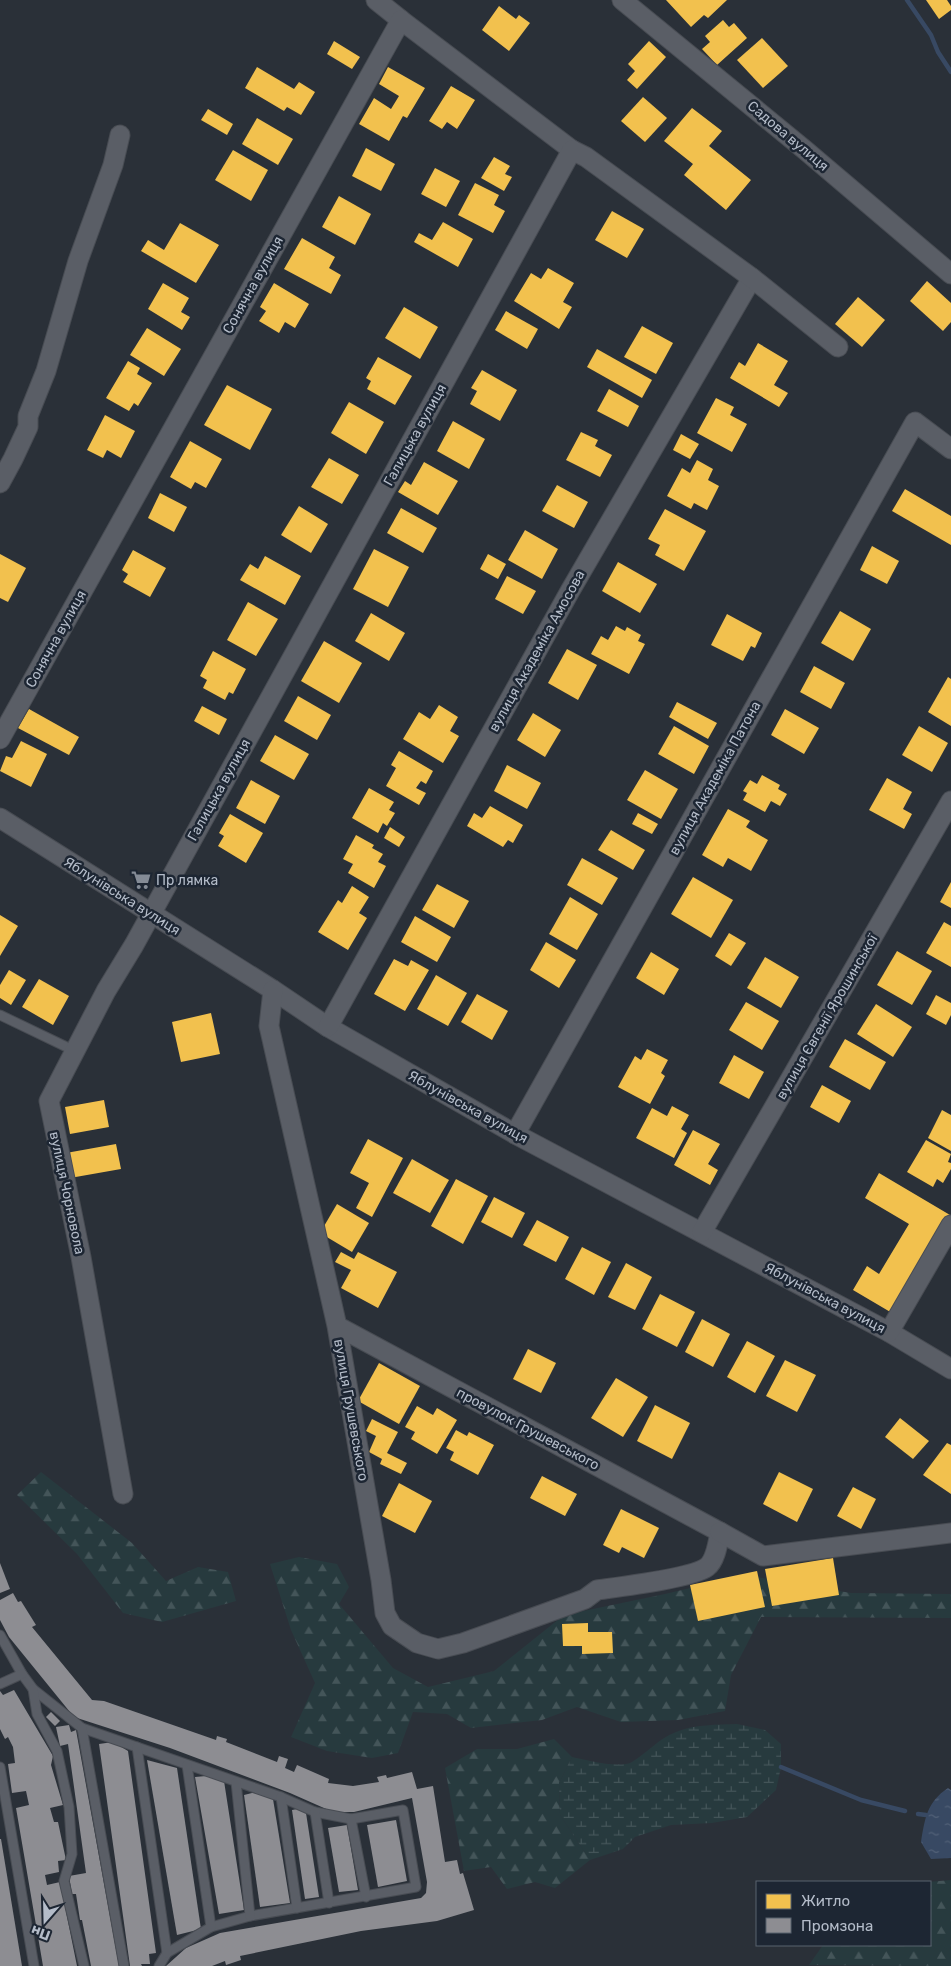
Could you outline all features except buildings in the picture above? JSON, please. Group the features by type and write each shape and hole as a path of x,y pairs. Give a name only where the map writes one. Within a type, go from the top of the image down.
{"street":[{"path":"376,0 572,150 586,157 752,278 838,347"},
{"name":"Садова вулиця","path":"622,0 805,150 951,274"},
{"name":"Сонячна вулиця","path":"0,739 401,20"},
{"path":"0,482 28,427 28,416 46,372 78,261 114,165 120,135"},
{"name":"Галицька вулиця","path":"151,914 572,150"},
{"name":"вулиця Академіка Амосова","path":"328,1028 570,590 752,278"},
{"name":"вулиця Академіка Патона","path":"515,1134 915,422 951,449"},
{"name":"вулиця Євгенії Ярошинської","path":"702,1232 951,801"},
{"name":"Яблунівська вулиця","path":"0,818 273,990 328,1028 515,1134 889,1332 951,1369"},
{"name":"вулиця Чорновола","path":"122,1494 80,1257 49,1100 106,991 151,914"},
{"name":"вулиця Грушевського","path":"273,990 269,1026 337,1326 381,1580 385,1614 392,1626 417,1643 438,1649 463,1643 585,1599 597,1590 692,1574 708,1567 717,1548 720,1532"},
{"path":"889,1332 951,1225"},
{"name":"провулок Грушевського","path":"337,1326 763,1556 951,1532"}],"lane":[{"path":"0,1015 75,1051"},
{"path":"0,1634 22,1674 33,1689 82,1728 281,1797 315,1812 351,1819 403,1810 416,1887 250,1916 211,1927 167,1952 159,1966"},
{"path":"0,1684 22,1674"},
{"path":"33,1689 37,1714 57,1751 68,1807 72,1854 64,1881 84,1966"},
{"path":"82,1728 124,1966"},
{"path":"137,1747 167,1952"},
{"path":"187,1765 211,1927"},
{"path":"0,1767 34,1966"},
{"path":"236,1782 250,1916"},
{"path":"281,1797 297,1908"},
{"path":"315,1812 329,1903"},
{"path":"351,1819 366,1897"}],"green space":[{"path":"41,1472 132,1543 166,1581 198,1567 228,1572 236,1601 162,1622 123,1613 77,1554 17,1495"},
{"path":"299,1557 337,1564 349,1587 339,1604 393,1668 428,1687 494,1671 564,1615 745,1575 851,1593 951,1594 951,1618 761,1617 731,1675 725,1711 678,1720 621,1722 577,1707 542,1720 471,1728 447,1714 413,1712 398,1753 372,1758 327,1751 291,1737 315,1683 291,1630 270,1564"},
{"path":"737,1724 765,1730 781,1744 781,1767 776,1790 747,1817 712,1823 671,1825 635,1837 623,1849 590,1860 560,1815 559,1783 572,1757 602,1763 626,1764 638,1758 664,1738 683,1729 706,1725"},
{"path":"554,1739 572,1757 559,1783 560,1815 590,1860 555,1888 535,1882 507,1889 491,1867 464,1871 445,1768 477,1749 517,1749"},
{"path":"951,1880 951,1966 809,1965 822,1946 931,1946 931,1882"}],"water":[{"path":"948,1788 951,1790 951,1858 931,1859 921,1842 924,1825 931,1805"}],"waterway":[{"path":"907,0 931,35 938,52 951,72"},
{"path":"781,1767 861,1800 905,1811"},
{"path":"918,1814 926,1815"}],"place":[{"name":"Пр лямка","path":"141,880"}]}
